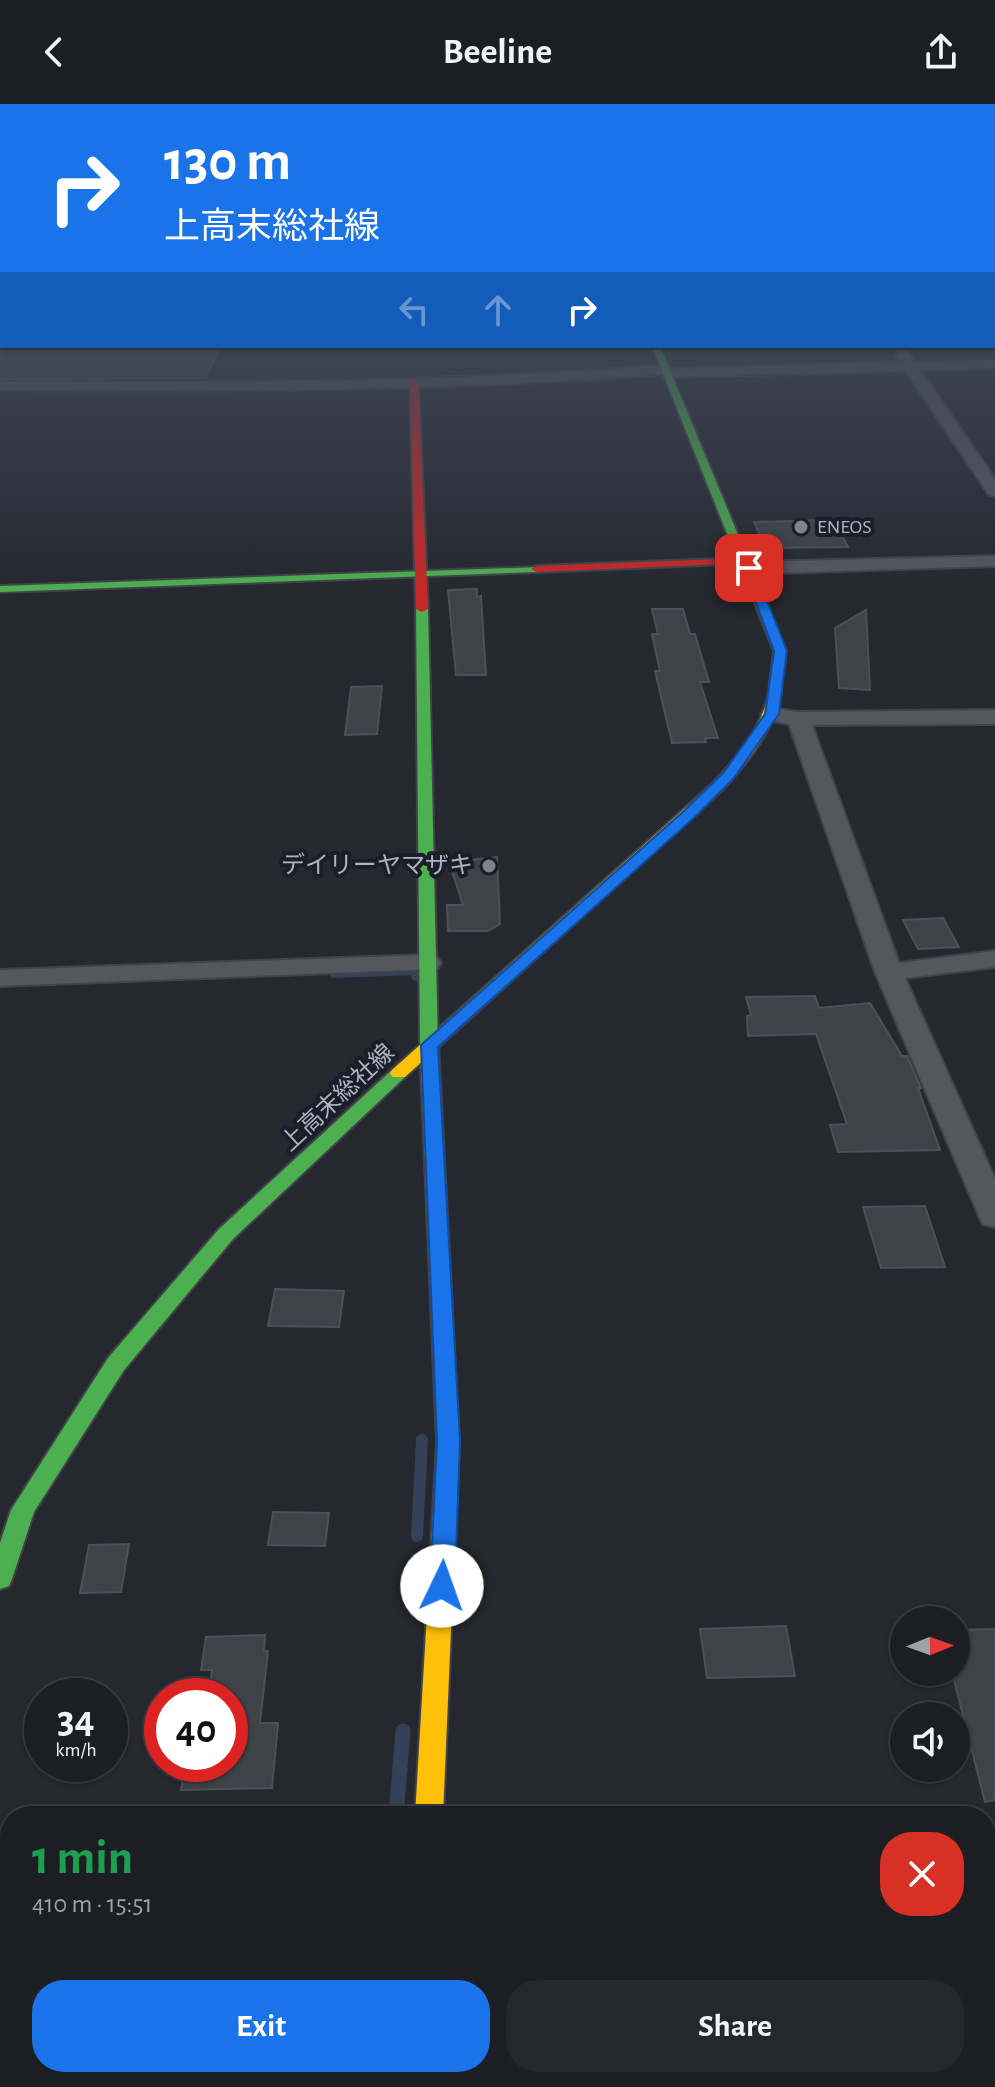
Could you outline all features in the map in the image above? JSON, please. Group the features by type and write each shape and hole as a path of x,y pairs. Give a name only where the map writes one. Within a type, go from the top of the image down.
{"street":[{"path":"415,403 421,573 429,1045 449,1466 430,1806"},
{"name":"上高末総社線","path":"0,1579 23,1510 126,1350 226,1234 429,1045 691,813 785,716 780,651 680,403"},
{"path":"935,403 995,491"},
{"path":"0,589 421,573 995,561"},
{"path":"995,717 785,716 889,972 995,1216"},
{"path":"889,972 995,959"},
{"path":"0,978 427,963"}],"building":[{"path":"834,520 848,547 766,548 754,522"},
{"path":"477,589 477,597 481,596 486,675 456,675 448,590"},
{"path":"652,609 683,609 690,634 695,634 709,682 700,682 718,738 705,738 706,742 672,743 655,671 660,671 652,634 658,634"},
{"path":"866,610 870,690 839,688 835,628"},
{"path":"382,686 377,734 345,735 351,687"},
{"path":"497,857 500,924 488,931 448,931 447,905 463,905 449,862"},
{"path":"943,918 959,947 918,949 903,920"},
{"path":"815,996 819,1008 870,1003 902,1056 907,1056 921,1088 918,1088 940,1150 838,1152 830,1125 847,1124 816,1034 748,1036 747,1016 751,1015 746,997"},
{"path":"925,1206 945,1267 881,1268 863,1207"},
{"path":"275,1289 344,1291 339,1327 268,1326"},
{"path":"273,1512 329,1513 325,1546 268,1545"},
{"path":"129,1544 121,1592 80,1593 89,1545"},
{"path":"786,1626 795,1676 707,1678 700,1629"},
{"path":"995,1629 995,1800 985,1802 970,1743 970,1702 960,1702 956,1686 970,1686 970,1630"},
{"path":"265,1635 264,1651 268,1651 260,1723 278,1723 272,1788 181,1790 182,1782 248,1782 248,1678 211,1678 212,1670 201,1670 206,1637"}],"waterway":[{"path":"334,973 416,970 416,976"},
{"path":"417,1536 422,1440"},
{"path":"397,1806 403,1731"}],"traffic: fast":[{"path":"679,403 780,651 775,693"},
{"path":"0,589 537,569"},
{"path":"422,609 429,1045 448,1444"},
{"path":"0,1579 23,1510 116,1364 226,1234 399,1073"}],"traffic: slow":[{"path":"399,1073 717,787 743,759 764,727 775,693"},
{"path":"430,1806 448,1444"}],"traffic: jam":[{"path":"415,403 422,609"},
{"path":"537,569 746,561"}],"place":[{"name":"ENEOS","path":"801,527"},
{"name":"デイリーヤマザキ","path":"489,866"}],"route":[{"path":"442,1586 449,1440 429,1045 691,813 747,752 772,714 780,651 749,568"}]}
